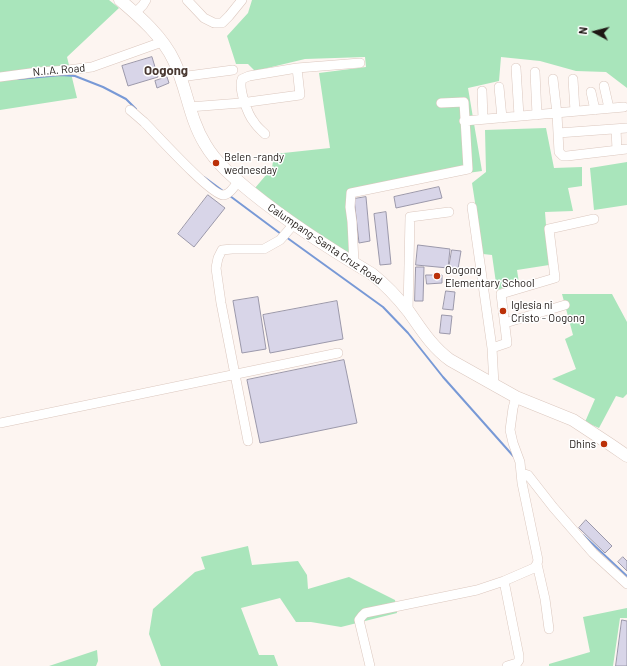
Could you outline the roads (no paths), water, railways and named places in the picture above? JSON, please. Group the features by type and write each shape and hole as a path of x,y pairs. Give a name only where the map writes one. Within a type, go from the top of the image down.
{"main road":[{"name":"Calumpang-Santa Cruz Road","path":"120,0 135,13 162,42 175,62 197,128 205,145 238,181 266,204 288,232 354,263 372,274 396,296 430,341 450,360 516,397 573,420 627,456"}],"street":[{"path":"135,13 146,0"},
{"path":"187,0 204,18 214,23 222,22 230,16 242,0"},
{"name":"N.I.A. Road","path":"0,77 38,72 92,68 162,42"},
{"path":"265,134 253,121 245,102 240,83 242,79 249,76 297,68 360,63"},
{"path":"190,107 300,96 297,68"},
{"path":"516,68 519,116"},
{"path":"180,77 233,70"},
{"path":"535,72 538,115"},
{"path":"553,79 559,152 563,156 627,149"},
{"path":"573,79 575,111"},
{"path":"604,86 609,108"},
{"path":"499,87 502,118"},
{"path":"482,91 483,119"},
{"path":"591,92 594,110"},
{"path":"354,263 350,207 351,193 468,169 464,102 441,103"},
{"path":"464,121 624,107"},
{"path":"130,110 187,167 220,195 226,194 238,181"},
{"path":"558,133 627,128"},
{"path":"616,129 617,150"},
{"path":"472,207 492,348 494,385"},
{"path":"408,311 410,217 449,212"},
{"path":"492,348 507,344 501,294 555,278 549,230 594,219"},
{"path":"248,441 221,303 216,268 218,258 222,250 264,249 277,242 288,232"},
{"path":"505,323 565,305"},
{"path":"0,423 338,353"},
{"path":"516,397 510,430 521,469 522,483 538,560 537,564 545,599 549,629"},
{"path":"521,469 528,475 553,507 594,553 627,584"},
{"path":"370,666 359,620 365,613 477,590 504,581 534,568 537,564"},
{"path":"504,581 519,660 517,663 507,666"}],"waterway":[{"path":"18,79 61,75 75,76 103,87 126,99 136,109"},
{"path":"204,177 223,191"},
{"path":"230,196 281,234"},
{"path":"286,237 383,307 408,333 443,377 515,458"},
{"path":"583,535 627,576"}],"place":[{"name":"Belen -randy wednesday","path":"216,163"},
{"name":"Oogong Elementary School","path":"437,276"},
{"name":"Iglesia ni Cristo - Oogong","path":"503,311"},
{"name":"Dhins","path":"604,444"}],"district":[{"name":"Oogong","path":"166,71"}]}
